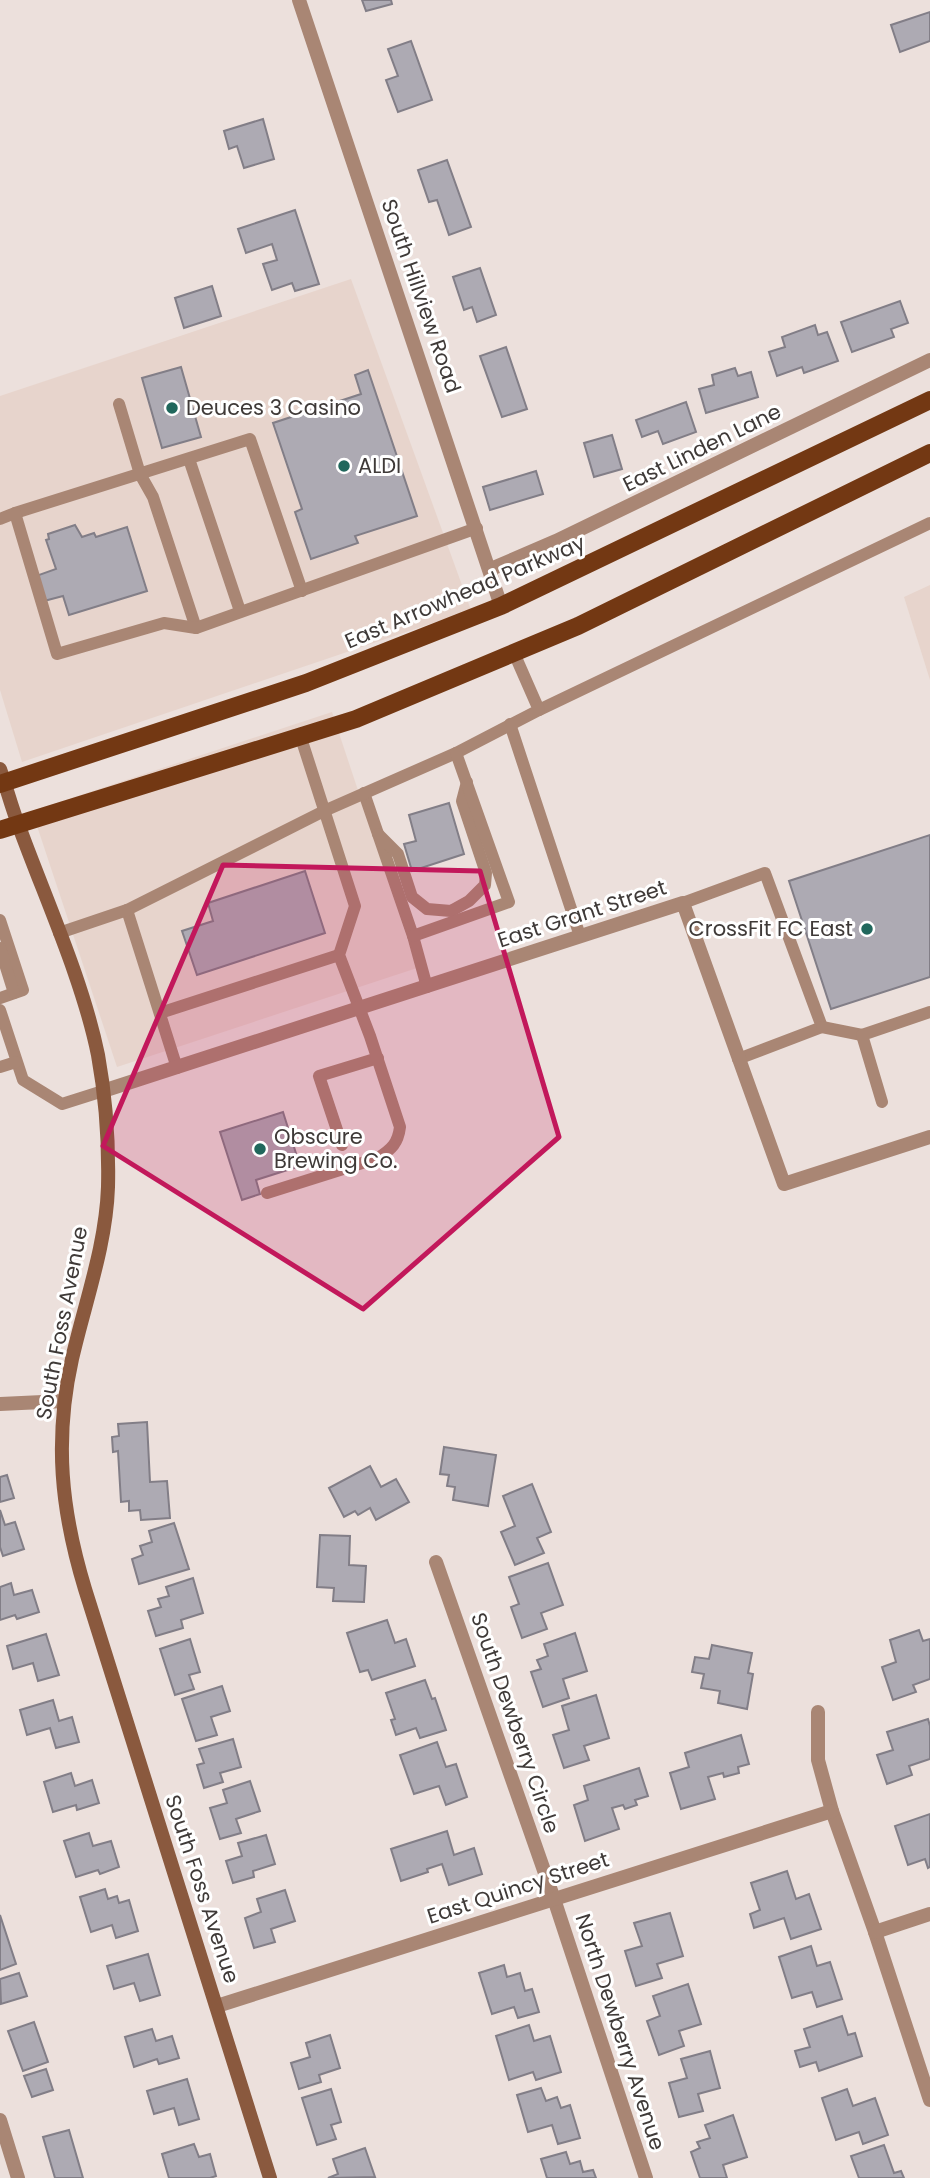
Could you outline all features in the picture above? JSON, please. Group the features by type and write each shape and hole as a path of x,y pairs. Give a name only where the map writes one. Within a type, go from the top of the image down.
{"main road":[{"name":"East Arrowhead Parkway","path":"2,778 306,683 501,606 930,400"},
{"path":"0,830 356,719 578,626 930,453"}],"street":[{"name":"South Hillview Road","path":"299,0 491,569 501,606"},
{"name":"East Linden Lane","path":"491,569 556,541 930,360"},
{"name":"South Foss Avenue","path":"2,778 89,1021 107,1124 108,1190 104,1220 64,1401 61,1475 73,1549 270,2178"},
{"name":"East Grant Street","path":"103,1091 682,903 784,1184 930,1137"},
{"path":"0,1404 64,1401"},
{"name":"South Dewberry Circle","path":"436,1562 554,1899"},
{"path":"818,1712 818,1760 832,1811 875,1931 930,2100"},
{"name":"East Quincy Street","path":"217,2006 832,1811"},
{"name":"North Dewberry Avenue","path":"554,1899 646,2178"},
{"path":"875,1931 930,1914"},
{"path":"0,2120 18,2178"}],"lane":[{"path":"119,404 140,474 153,498 196,628"},
{"path":"0,519 250,439 302,591"},
{"path":"189,459 240,611"},
{"path":"15,513 57,654 164,623 196,628 477,528"},
{"path":"59,933 127,910 324,811 456,753 510,724 930,523"},
{"path":"514,653 539,710"},
{"path":"510,724 580,936"},
{"path":"267,1193 378,1158 391,1150 398,1140 400,1127 378,1058 339,955 355,906 300,738"},
{"path":"413,936 509,902 456,753"},
{"path":"377,834 398,854 412,897 427,909 451,911 469,901 485,885 486,873 462,801 467,782"},
{"path":"364,793 413,936 427,987"},
{"path":"682,903 765,873 822,1027"},
{"path":"127,910 177,1068"},
{"path":"0,920 23,990 0,998"},
{"path":"0,948 14,993"},
{"path":"160,1013 339,955"},
{"path":"0,1010 23,1080 62,1104 103,1091"},
{"path":"738,1059 822,1027 862,1035 930,1012"},
{"path":"862,1035 882,1102"},
{"path":"342,1145 319,1076 378,1058"},
{"path":"0,1067 16,1062"}],"highlighted area":[{"path":"223,865 480,871 559,1137 363,1309 103,1146"}],"shaded area":[{"path":"351,279 471,610 22,762 0,690 0,396"},
{"path":"930,585 930,680 904,597"},
{"path":"332,712 417,968 117,1067 32,811"}],"building":[{"path":"362,0 391,0 392,4 366,11"},
{"path":"930,12 930,41 900,52 891,25"},
{"path":"411,41 432,100 398,112 386,80 398,76 388,49"},
{"path":"263,119 274,159 244,168 237,146 229,149 224,131"},
{"path":"447,160 471,227 449,235 437,200 429,202 418,170"},
{"path":"295,210 319,284 295,291 292,283 272,290 263,264 277,260 272,244 246,253 238,229"},
{"path":"480,268 496,315 477,322 472,307 464,310 453,277"},
{"path":"212,286 221,316 184,328 175,298"},
{"path":"900,301 908,323 891,329 894,337 852,352 841,322"},
{"path":"815,325 818,335 827,332 838,361 804,373 802,367 777,376 769,352 785,347 782,337"},
{"path":"506,347 527,409 502,417 480,356"},
{"name":"Deuces 3 Casino","path":"181,367 201,437 162,448 142,378"},
{"path":"735,368 738,376 751,372 758,397 706,413 699,389 714,385 712,375"},
{"name":"ALDI","path":"368,370 417,516 355,536 358,543 311,559 295,512 302,509 273,423 361,394 355,375"},
{"path":"686,402 696,432 663,444 658,431 642,437 636,420"},
{"path":"612,435 622,469 594,477 584,443"},
{"path":"536,471 543,494 490,510 483,487"},
{"path":"75,525 82,537 94,533 96,537 127,527 147,591 69,615 63,596 44,601 36,576 56,569 46,540 49,539 48,534"},
{"path":"449,803 464,854 412,871 404,844 416,841 409,815"},
{"name":"CrossFit FC East","path":"930,835 930,977 831,1009 789,881"},
{"path":"305,871 325,933 197,975 182,931 213,921 208,903"},
{"name":"Obscure Brewing Co.","path":"283,1112 300,1166 256,1180 260,1194 242,1200 220,1132"},
{"path":"147,1422 150,1482 167,1481 170,1518 141,1520 140,1510 129,1511 129,1501 121,1502 118,1451 113,1452 112,1437 119,1436 118,1424"},
{"path":"444,1447 496,1455 488,1506 453,1500 455,1487 447,1486 449,1475 440,1474"},
{"path":"370,1466 381,1487 396,1479 409,1502 376,1520 370,1508 358,1515 355,1511 344,1517 329,1488"},
{"path":"7,1475 14,1498 0,1502 0,1477"},
{"path":"532,1484 551,1532 537,1538 544,1553 515,1565 501,1532 515,1526 503,1496"},
{"path":"0,1510 5,1525 15,1522 24,1549 3,1556 0,1547"},
{"path":"174,1523 189,1569 139,1584 132,1559 143,1555 140,1546 152,1542 149,1531"},
{"path":"320,1535 350,1536 349,1565 366,1566 364,1602 333,1601 334,1588 317,1587"},
{"path":"548,1563 563,1605 541,1613 547,1629 522,1638 511,1607 519,1604 509,1577"},
{"path":"193,1578 203,1613 181,1620 183,1628 156,1636 148,1611 161,1607 158,1599 169,1596 166,1587"},
{"path":"11,1583 14,1595 32,1590 39,1612 17,1619 15,1615 0,1620 0,1587"},
{"path":"387,1620 395,1643 406,1639 415,1666 372,1680 368,1670 360,1672 347,1633"},
{"path":"919,1630 923,1641 930,1639 930,1679 913,1685 916,1692 893,1700 882,1667 896,1662 890,1640"},
{"path":"575,1633 587,1671 563,1679 569,1698 543,1707 531,1672 541,1669 537,1660 548,1656 544,1644"},
{"path":"46,1634 59,1675 38,1681 33,1663 13,1669 7,1646"},
{"path":"190,1639 200,1672 189,1675 194,1689 175,1695 160,1649"},
{"path":"712,1645 752,1653 748,1673 753,1674 747,1709 718,1703 720,1691 701,1688 704,1674 692,1672 695,1657 709,1659"},
{"path":"425,1680 432,1699 435,1698 446,1730 420,1738 416,1728 396,1735 391,1720 395,1719 386,1693"},
{"path":"222,1686 230,1711 211,1717 217,1735 196,1741 182,1699"},
{"path":"596,1695 609,1738 584,1746 589,1760 564,1768 553,1735 569,1730 562,1706"},
{"path":"53,1700 59,1721 72,1717 79,1742 56,1748 50,1728 27,1735 20,1710"},
{"path":"928,1719 930,1759 909,1766 912,1775 887,1784 877,1755 893,1750 887,1732"},
{"path":"741,1735 749,1764 738,1767 739,1773 708,1777 715,1799 681,1809 670,1773 689,1767 685,1753"},
{"path":"233,1739 241,1767 220,1773 223,1782 204,1788 197,1765 204,1763 199,1749"},
{"path":"437,1742 446,1767 456,1764 467,1797 446,1805 439,1786 414,1794 400,1755"},
{"path":"639,1768 648,1796 635,1800 637,1805 625,1809 623,1805 612,1808 619,1829 585,1841 574,1805 588,1800 584,1786"},
{"path":"71,1773 75,1786 92,1780 99,1803 77,1810 76,1805 53,1812 44,1782"},
{"path":"250,1781 260,1811 236,1819 241,1833 220,1839 210,1808 227,1803 223,1790"},
{"path":"930,1814 930,1867 928,1868 925,1859 908,1865 895,1826"},
{"path":"447,1831 454,1855 474,1848 482,1874 449,1885 442,1864 401,1881 391,1849"},
{"path":"89,1833 93,1846 111,1841 119,1867 100,1874 98,1870 76,1877 64,1841"},
{"path":"266,1835 275,1864 253,1871 254,1877 233,1883 226,1861 242,1856 238,1843"},
{"path":"787,1871 796,1899 809,1894 821,1929 791,1939 784,1918 754,1928 750,1914 760,1910 751,1883"},
{"path":"105,1889 108,1899 117,1896 119,1903 129,1900 138,1931 116,1938 112,1925 91,1932 80,1897"},
{"path":"285,1890 295,1921 271,1929 275,1942 254,1948 245,1918 261,1912 257,1899"},
{"path":"670,1913 683,1956 657,1964 662,1978 636,1986 625,1951 642,1946 634,1923"},
{"path":"0,1915 16,1964 0,1970"},
{"path":"811,1946 817,1966 830,1962 842,1999 817,2007 812,1992 792,1998 779,1957"},
{"path":"148,1954 160,1995 140,2001 134,1983 114,1989 107,1966"},
{"path":"504,1965 507,1977 520,1973 525,1991 532,1989 539,2012 518,2018 514,2007 492,2014 479,1973"},
{"path":"19,1973 27,1996 1,2004 0,1979"},
{"path":"688,1984 701,2024 679,2031 684,2046 659,2055 647,2021 660,2016 653,1996"},
{"path":"842,2016 848,2035 855,2033 862,2056 819,2071 816,2062 800,2067 795,2051 810,2047 804,2029"},
{"path":"34,2022 48,2062 23,2071 8,2031"},
{"path":"529,2025 534,2041 550,2036 561,2072 536,2080 533,2072 509,2080 496,2036"},
{"path":"152,2029 156,2041 172,2036 179,2058 159,2064 157,2059 134,2067 125,2037"},
{"path":"330,2035 340,2068 319,2075 321,2082 299,2089 291,2063 310,2057 306,2043"},
{"path":"710,2051 720,2088 698,2094 703,2111 679,2117 669,2083 687,2078 681,2059"},
{"path":"46,2069 53,2090 32,2097 24,2076"},
{"path":"187,2079 199,2119 179,2125 174,2108 154,2114 147,2091"},
{"path":"541,2088 546,2101 557,2097 561,2108 570,2105 580,2138 558,2144 552,2125 528,2132 517,2095"},
{"path":"331,2089 341,2122 331,2125 336,2139 317,2145 302,2098"},
{"path":"847,2089 853,2106 875,2098 888,2135 863,2144 859,2132 836,2140 822,2098"},
{"path":"733,2115 747,2157 723,2165 727,2178 700,2178 691,2152 700,2148 697,2142 710,2138 705,2125"},
{"path":"69,2130 83,2178 55,2178 43,2137"},
{"path":"194,2144 199,2157 210,2154 216,2176 169,2178 162,2154"},
{"path":"884,2145 894,2173 901,2171 904,2178 859,2178 851,2156"},
{"path":"365,2148 375,2177 328,2178 338,2174 333,2159"},
{"path":"566,2152 570,2164 580,2161 583,2172 593,2170 596,2178 547,2178 541,2159"}],"place":[{"name":"Deuces 3 Casino","path":"172,408"},
{"name":"ALDI","path":"344,466"},
{"name":"CrossFit FC East","path":"867,929"},
{"name":"Obscure Brewing Co.","path":"260,1149"}]}
